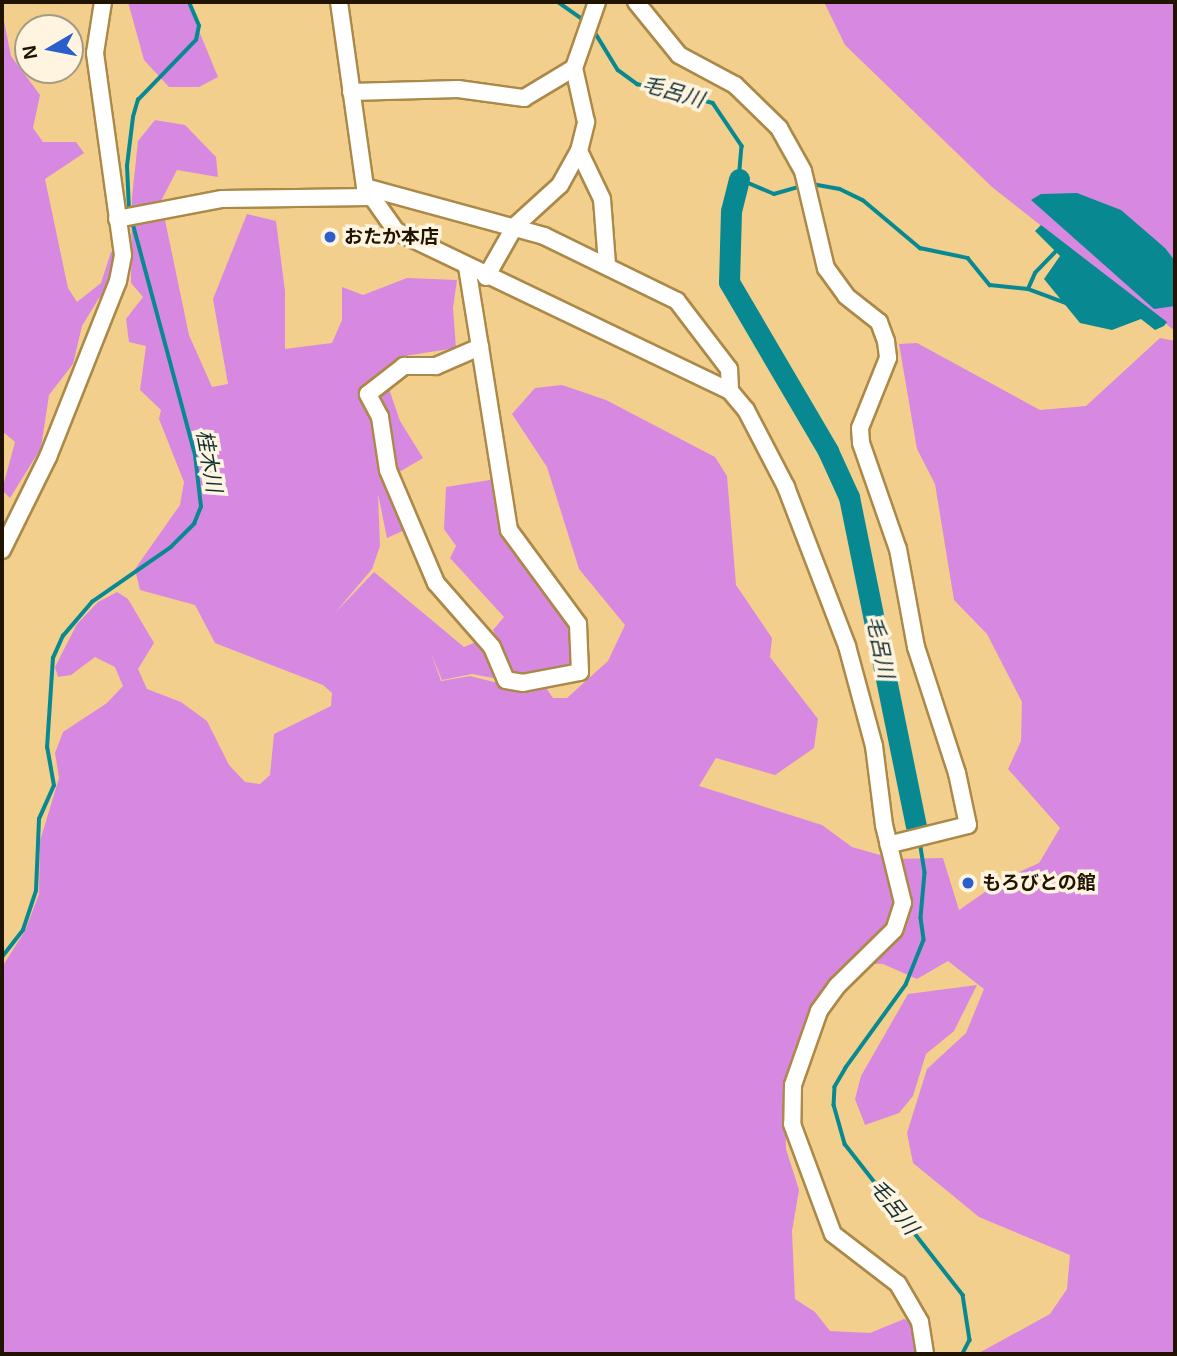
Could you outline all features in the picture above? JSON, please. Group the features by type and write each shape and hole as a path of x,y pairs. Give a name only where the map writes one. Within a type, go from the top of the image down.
{"street":[{"path":"2,550 48,457 118,281 123,255 120,218 95,53 103,2"},
{"path":"339,2 368,192 396,230 486,277 730,391 746,410 786,487 847,646 874,746 902,885 901,919 819,1011 793,1085 792,1124 833,1234 898,1284 920,1322 925,1354"},
{"path":"636,2 679,55 743,91 779,128 803,172 827,268 846,296 879,322 886,341 888,358 860,428 861,443 898,549 916,647 957,773 968,825 892,844"},
{"path":"486,277 515,226 560,185 579,151 586,122 574,68 596,6"},
{"path":"351,93 458,89 524,98 574,68"},
{"path":"579,151 602,199 607,264"},
{"path":"120,218 222,200 368,192 515,226 607,264 681,305 730,369 730,391"},
{"path":"467,267 480,347 509,530 578,624 580,672 523,682 506,680 492,647 436,583 388,470 380,417 368,394 404,366 436,366 480,347"}],"shaded area":[{"path":"128,2 187,2 218,77 199,87 169,87 144,60"},
{"path":"824,2 1175,2 1175,331 992,187 845,45"},
{"path":"2,11 14,60 14,84 32,84 40,95 33,128 43,142 76,142 84,153 45,179 68,288 77,302 101,283 111,252 117,251 110,289 99,298 82,326 73,364 49,395 41,448 10,498 2,490 15,442 2,431"},
{"path":"155,120 185,125 216,157 218,177 177,170 161,201 189,335 212,387 228,384 213,299 247,214 276,221 285,291 285,349 332,343 342,320 342,287 363,295 407,278 457,280 453,308 456,348 398,357 387,383 400,421 423,458 389,478 409,528 387,538 378,494 380,546 372,569 335,613 374,572 464,647 483,639 503,680 472,674 442,680 431,653 441,681 470,676 526,690 546,688 553,698 567,698 608,661 625,625 579,569 547,467 512,414 535,388 562,385 606,400 715,457 727,476 736,585 772,638 770,657 818,719 814,748 775,775 716,758 699,786 822,825 852,847 894,859 943,858 959,910 1004,879 1039,863 1060,828 1008,769 1021,741 1022,702 987,634 954,600 935,484 917,449 899,344 917,343 1040,410 1086,406 1160,338 1175,341 1175,1354 977,1354 1050,1314 1067,1289 1070,1255 979,1217 913,1163 907,1133 927,1069 966,1033 984,989 948,961 917,979 883,964 846,963 815,1007 795,1047 785,1096 786,1149 799,1190 792,1231 795,1299 815,1312 830,1331 870,1333 904,1319 915,1325 933,1354 2,1354 2,967 25,931 39,894 40,841 59,778 55,753 63,732 107,703 123,686 115,667 95,657 71,675 58,677 55,667 77,624 98,602 117,592 128,599 154,643 138,669 147,689 181,702 207,721 229,765 245,782 260,784 270,775 274,734 331,706 332,693 323,685 215,643 195,605 140,590 135,569 180,505 184,482 159,419 161,410 140,390 146,346 129,342 126,319 143,297 131,283 132,197 138,141"},
{"path":"496,479 505,532 574,625 576,669 522,679 511,674 493,630 504,617 450,558 456,546 444,529 446,487"},
{"path":"977,985 954,1031 926,1054 913,1096 899,1113 865,1125 855,1099 861,1076 908,994"}],"water":[{"path":"1077,193 1121,210 1165,248 1175,261 1175,306 1154,309 1031,200 1041,194"},
{"path":"1041,225 1167,322 1164,326 1155,330 1141,319 1112,330 1080,323 1044,279 1060,256 1035,231"}],"waterway":[{"name":"桂木川","path":"129,210 127,166 133,117 138,100 196,40 199,26 189,2"},
{"name":"毛呂川","path":"558,2 585,21"},
{"name":"毛呂川","path":"593,29 618,70 637,84 713,103 742,146 739,179 774,194 802,186"},
{"name":"毛呂川","path":"739,179 731,211 729,282 828,451 849,497 916,825"},
{"path":"812,184 840,189 863,200 920,248 968,258 990,285 1028,289 1069,304"},
{"name":"桂木川","path":"2,957 23,930 36,891 39,819 54,786 47,748 53,658 63,636 92,602 171,547 194,524 201,507 195,455 132,221"},
{"path":"1028,289 1035,273 1060,247"},
{"name":"毛呂川","path":"916,825 918,833"},
{"name":"毛呂川","path":"920,841 925,873 921,918 924,940 906,985 835,1087 834,1105 845,1144 963,1295 970,1340 963,1354"}],"place":[{"name":"おたか本店","path":"330,237"},
{"name":"もろびとの館","path":"968,883"}]}
